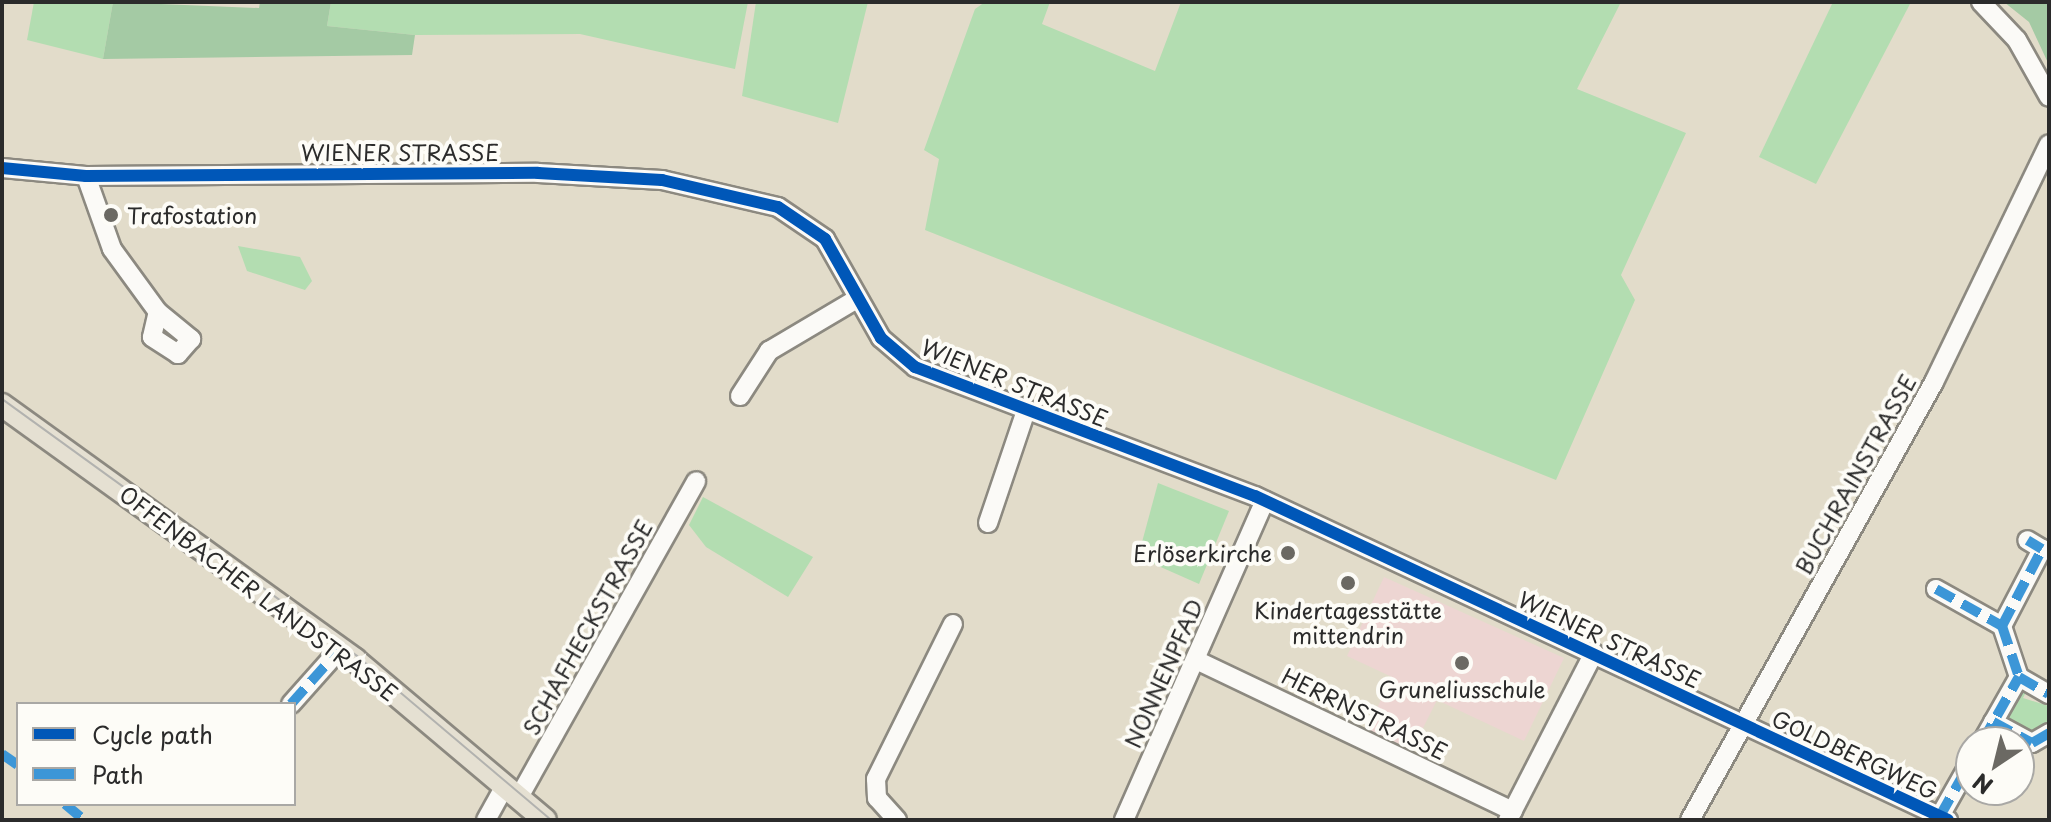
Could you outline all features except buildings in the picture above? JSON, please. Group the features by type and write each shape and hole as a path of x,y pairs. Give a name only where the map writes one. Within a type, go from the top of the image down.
{"main road":[{"name":"OFFENBACHER LANDSTRASSE","path":"2,405 340,649 545,820"}],"street":[{"path":"1981,2 2017,40 2049,97"},
{"name":"BUCHRAINSTRASSE","path":"1690,820 1934,382 2049,144"},
{"name":"WIENER STRASSE","path":"2,168 86,176 538,173 662,180 759,201 810,222 881,338 915,367 1265,501 1745,724"},
{"path":"86,176 104,236 158,312"},
{"path":"740,396 769,351 857,299"},
{"name":"WIENER STRASSE","path":"988,523 1026,411"},
{"name":"SCHAFHECKSTRASSE","path":"486,820 512,792 696,481"},
{"name":"NONNENPFAD","path":"1124,820 1265,501"},
{"path":"2002,626 2039,547"},
{"path":"1936,589 2002,626 2019,677 2049,694"},
{"path":"897,820 874,788 953,624"},
{"path":"293,702 340,649"},
{"path":"1511,815 1594,653"},
{"name":"HERRNSTRASSE","path":"1196,660 1511,815"},
{"path":"1991,726 2019,677"},
{"path":"1993,722 2032,743 2049,733"},
{"name":"GOLDBERGWEG","path":"1745,724 1944,818"},
{"path":"1944,818 1955,795"}],"shaded area":[{"name":"Gruneliusschule","path":"1384,577 1564,658 1524,741 1437,700 1412,750 1367,729 1392,677 1347,656"}],"green space":[{"path":"34,2 113,2 103,59 27,40"},
{"path":"113,2 259,8 260,2 331,2 327,26 415,35 412,55 103,59"},
{"path":"331,2 748,2 735,69 580,34 415,35 327,26"},
{"path":"756,2 868,2 838,123 742,96"},
{"path":"985,2 1050,2 1042,24 1155,71 1181,2 1621,2 1577,89 1686,133 1621,275 1635,300 1556,480 925,230 939,159 924,150 975,9"},
{"path":"1833,2 1911,2 1816,184 1759,157"},
{"path":"2004,2 2049,2 2049,65 2029,22"},
{"path":"238,246 300,257 312,281 305,290 247,271"},
{"path":"1158,483 1229,511 1199,584 1138,557"},
{"path":"703,497 813,557 788,597 706,547 689,525"},
{"path":"2028,688 2023,698 2049,706 2049,722 2035,735 2035,726 2016,726 2005,719 2018,690"}],"tram line":[{"path":"2,399 357,656 551,820"}],"marked path":[{"path":"2002,626 2042,549 2027,540"},
{"path":"1936,589 2002,626 2019,677 2049,694"},
{"path":"293,702 340,649"},
{"path":"1991,726 2019,677"},
{"path":"1993,722 2032,743 2049,733"},
{"path":"2,754 16,764"},
{"path":"1940,816 1955,789"},
{"path":"67,806 84,820"}],"cycle path":[{"path":"2,168 86,176 538,173 662,180 778,207 825,239 881,338 915,367 1255,496 1948,820"}],"place":[{"name":"Trafostation","path":"111,215"},
{"name":"Erlöserkirche","path":"1288,553"},
{"name":"Kindertagesstätte mittendrin","path":"1348,583"},
{"name":"Gruneliusschule","path":"1462,663"}]}
